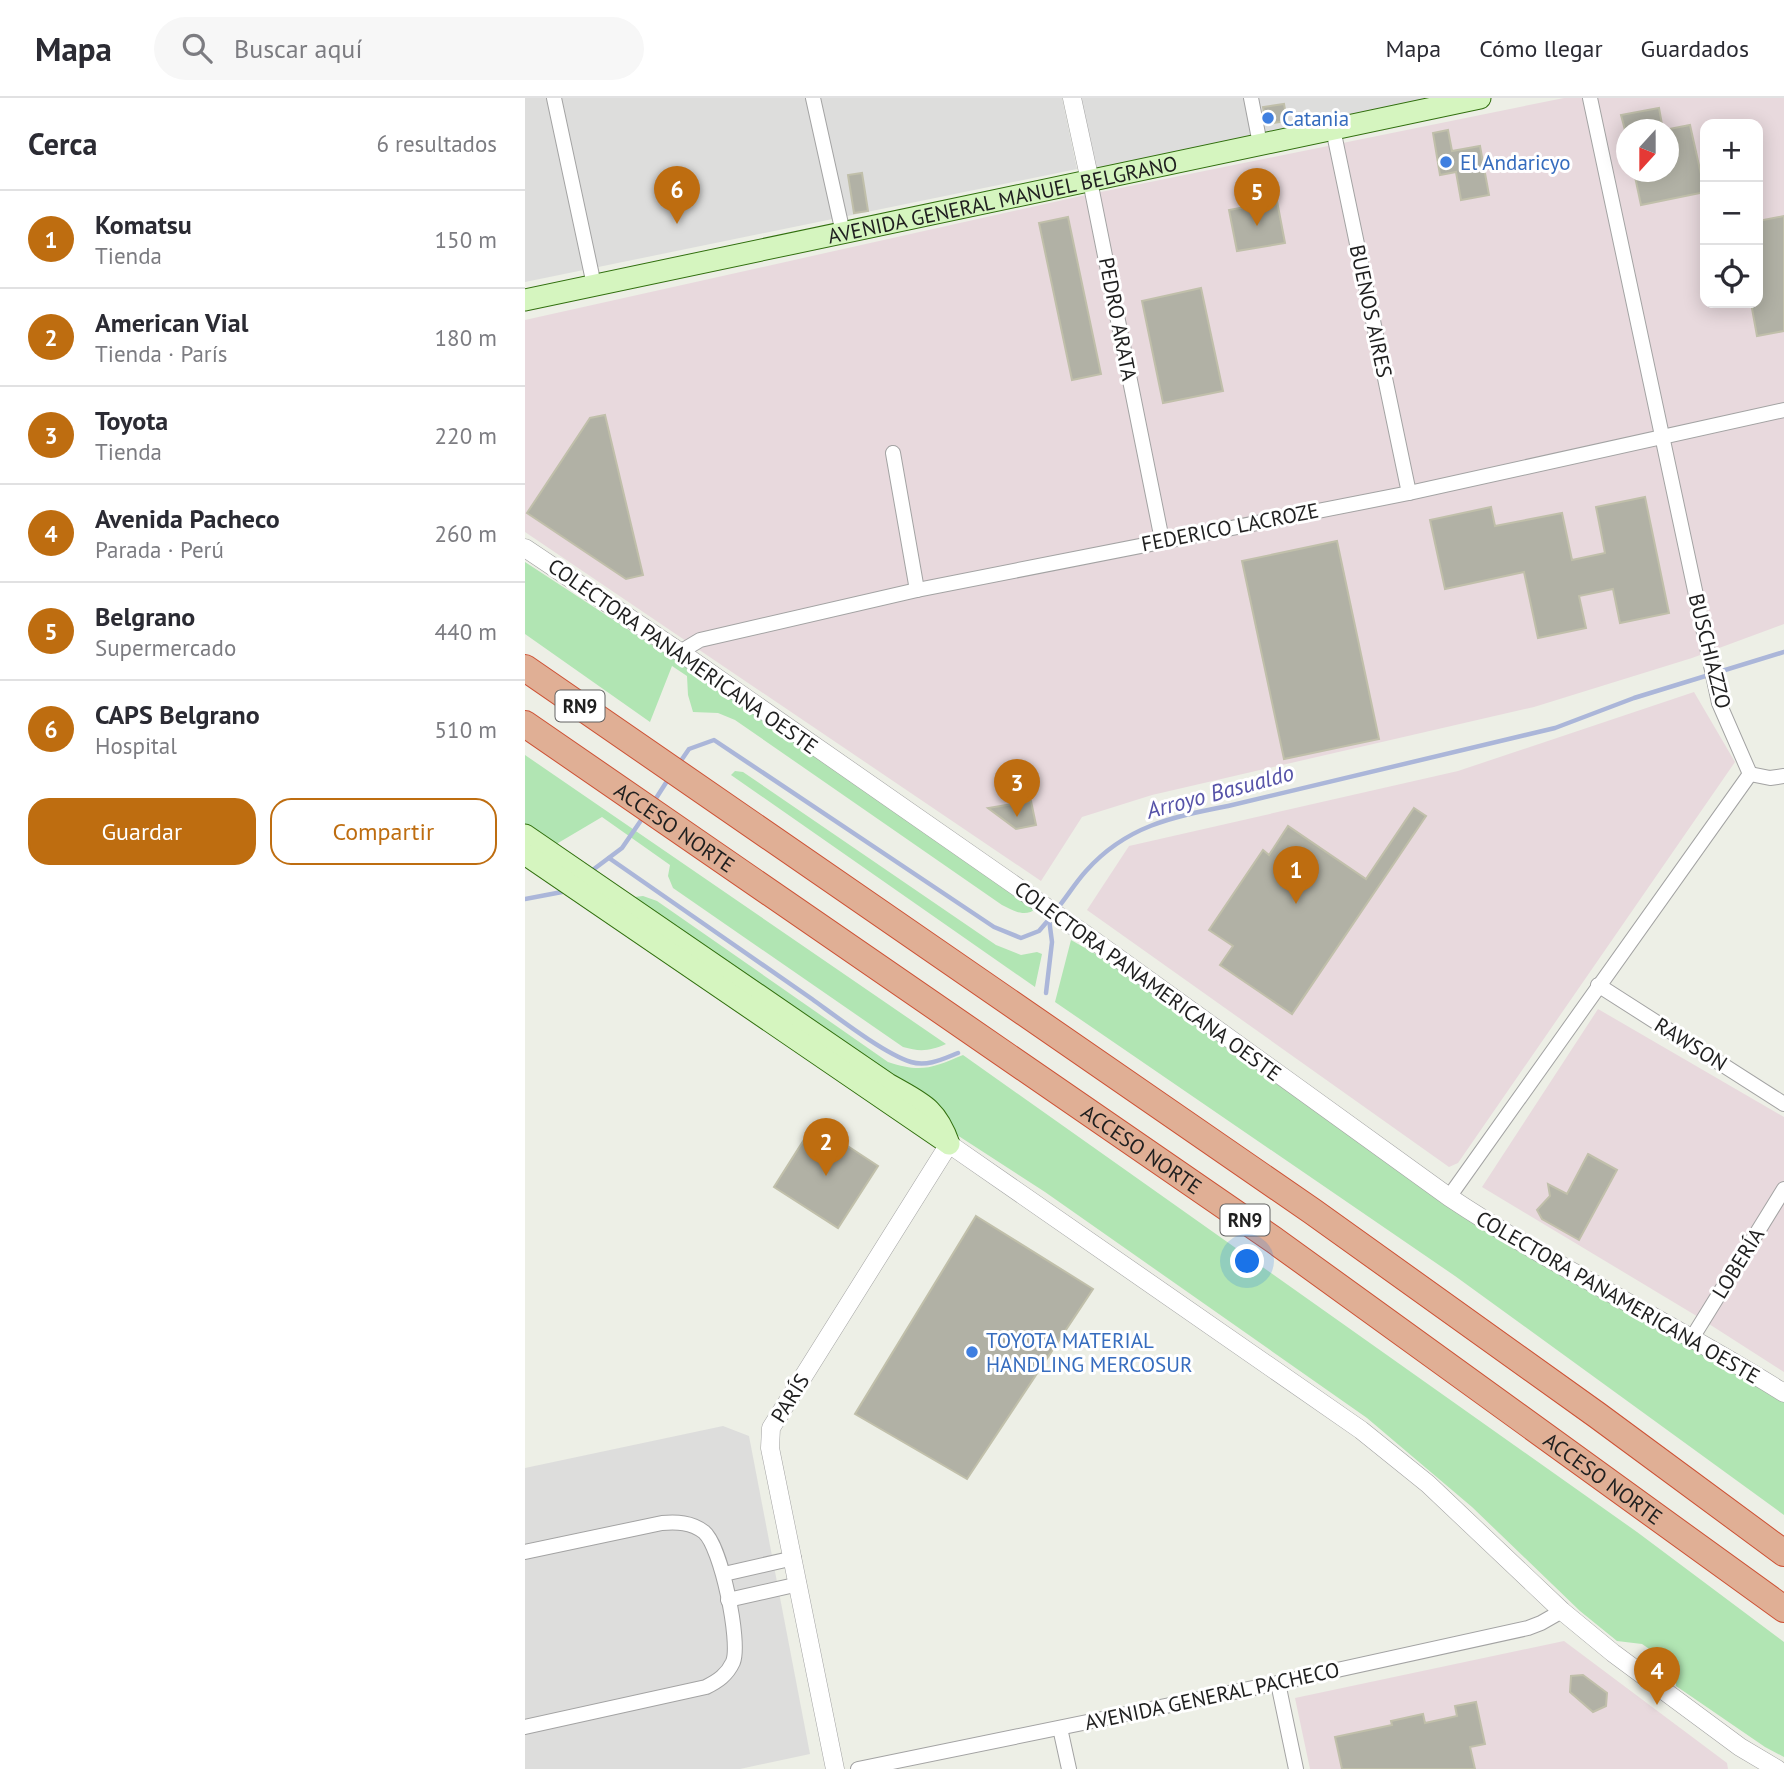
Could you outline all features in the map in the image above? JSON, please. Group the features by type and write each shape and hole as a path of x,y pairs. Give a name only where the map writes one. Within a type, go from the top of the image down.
{"highway":[{"name":"RN9","path":"525,668 1312,1211 1784,1553"},
{"name":"ACCESO NORTE","path":"525,724 1274,1240 1784,1609"}],"main road":[{"name":"AVENIDA GENERAL MANUEL BELGRANO","path":"525,300 1333,130 1415,104 1480,98"},
{"path":"528,847 949,1144"}],"street":[{"path":"554,98 594,285"},
{"path":"813,98 843,233"},
{"name":"PEDRO ARATA","path":"1072,98 1162,541"},
{"path":"1251,98 1261,144"},
{"name":"BUSCHIAZZO","path":"1590,98 1719,703 1750,774"},
{"name":"BUENOS AIRES","path":"1333,130 1409,494"},
{"name":"FEDERICO LACROZE","path":"680,652 700,640 917,590 1409,494 1784,410"},
{"path":"893,453 917,590"},
{"name":"COLECTORA PANAMERICANA OESTE","path":"525,548 680,652 1089,937 1486,1222 1692,1338 1784,1394"},
{"path":"1449,1197 1750,774 1770,778 1784,776"},
{"name":"RAWSON","path":"1598,985 1784,1104"},
{"path":"949,1144 1361,1430 1428,1484 1563,1611 1755,1763 1777,1769"},
{"name":"PARÍS","path":"835,1769 770,1448 771,1428 949,1144"},
{"name":"LOBERÍA","path":"1692,1338 1784,1189"},
{"path":"525,1552 662,1523 679,1522 693,1526 710,1539 717,1551 724,1574 736,1649 729,1670 720,1680 706,1688 525,1727"},
{"path":"724,1574 794,1558"},
{"path":"728,1600 799,1584"},
{"name":"AVENIDA GENERAL PACHECO","path":"858,1769 1278,1683 1528,1628 1563,1611"},
{"path":"1278,1683 1296,1769"},
{"path":"1060,1728 1069,1769"}],"shaded area":[{"path":"525,98 1062,98 1077,169 525,282"},
{"path":"1081,98 1435,98 1096,169"},
{"path":"1564,98 1784,98 1784,624 1692,658 1534,707 1152,795 1082,817 1041,881 525,532 525,320 1081,196"},
{"path":"1694,692 1735,762 1458,1163 1449,1167 1087,910 1129,846 1458,771"},
{"path":"1598,1009 1784,1117 1784,1372 1695,1315 1482,1187"},
{"path":"723,1426 749,1436 810,1754 740,1769 525,1769 525,1468"},
{"path":"1564,1641 1727,1763 1728,1769 1310,1769 1295,1698"}],"green space":[{"path":"525,562 707,681 1037,908 1024,913 1002,905 735,720 718,713 693,712 688,695 687,676 672,666 650,722 525,634"},
{"path":"525,755 946,1044 925,1050 903,1047 673,888 668,876 670,865 602,817 553,846 525,827"},
{"path":"735,771 743,772 996,945 1021,955 1037,952 1042,954 1035,987 731,775"},
{"path":"643,896 657,901 888,1062 926,1068 963,1055 1637,1532 1784,1642 1784,1757 1676,1686 1676,1667 1642,1644 1617,1641 1580,1611 1472,1507 1367,1418 1045,1192 954,1133 626,898"},
{"path":"1071,940 1131,974 1311,1103 1784,1400 1784,1515 1455,1276 1055,1002"}],"building":[{"path":"1284,104 1287,121 1266,124 1263,107"},
{"path":"1659,108 1661,119 1622,119 1621,115"},
{"path":"1690,125 1700,170 1700,193 1641,205 1636,182 1679,182 1679,127"},
{"path":"1448,130 1452,151 1480,146 1489,195 1461,200 1456,172 1440,175 1433,133"},
{"path":"862,173 868,211 854,213 848,175"},
{"path":"1277,201 1285,243 1237,251 1229,210"},
{"path":"1784,216 1784,331 1757,336 1752,308 1763,308 1763,220"},
{"path":"1068,217 1101,374 1072,380 1039,223"},
{"path":"1201,288 1223,391 1163,403 1142,301"},
{"path":"605,415 643,575 626,579 527,513 590,418"},
{"path":"1645,497 1669,613 1620,623 1613,589 1579,596 1586,628 1538,638 1524,572 1445,589 1430,520 1491,507 1495,526 1562,513 1572,560 1605,553 1596,507"},
{"path":"1337,541 1379,739 1284,759 1242,561"},
{"path":"1031,801 1036,825 1016,829 988,808"},
{"path":"1414,808 1426,816 1292,1014 1220,965 1233,946 1209,930 1263,850 1269,855 1288,826 1366,879"},
{"path":"814,1124 878,1166 838,1228 774,1187"},
{"path":"1588,1154 1617,1170 1579,1240 1542,1219 1537,1210 1550,1196 1548,1184 1567,1194"},
{"name":"TOYOTA MATERIAL HANDLING MERCOSUR","path":"976,1216 1093,1289 967,1479 855,1414"},
{"path":"1583,1675 1607,1693 1606,1706 1593,1712 1570,1692 1571,1676"},
{"path":"1476,1702 1485,1744 1470,1747 1475,1769 1342,1769 1335,1737 1392,1725 1391,1721 1423,1714 1425,1723 1457,1716 1455,1706"}],"waterway":[{"name":"Arroyo Basualdo","path":"1056,910 1101,856 1117,843 1151,826 1188,814 1555,728 1634,698 1784,652"},
{"name":"Arroyo Basualdo","path":"678,765 689,749 714,740 994,927 1021,938 1039,931 1051,917"},
{"name":"Arroyo Basualdo","path":"653,803 669,778"},
{"name":"Arroyo Basualdo","path":"590,872 622,848 644,816"},
{"path":"609,858 887,1051 911,1062 923,1064 958,1053"},
{"name":"Arroyo Basualdo","path":"525,899 566,889"},
{"path":"1046,993 1052,942 1049,919"}],"place":[{"name":"Catania","path":"1268,118"},
{"name":"El Andaricyo","path":"1446,162"},
{"name":"CAPS Belgrano","path":"677,224"},
{"name":"Belgrano","path":"1257,226"},
{"name":"Toyota","path":"1017,817"},
{"name":"Komatsu","path":"1296,904"},
{"name":"American Vial","path":"826,1176"},
{"name":"TOYOTA MATERIAL HANDLING MERCOSUR","path":"972,1352"},
{"name":"Avenida Pacheco","path":"1657,1705"}]}
